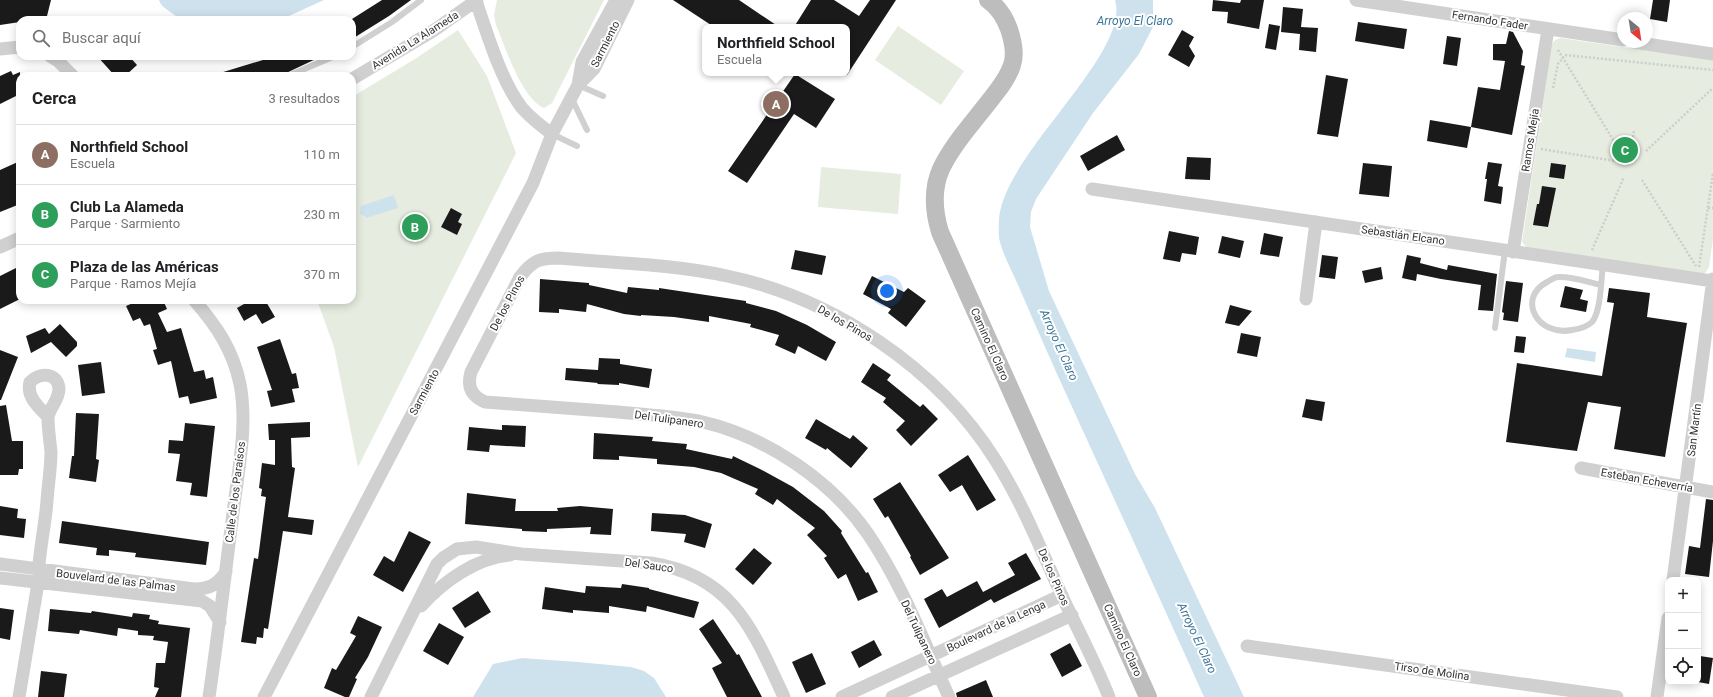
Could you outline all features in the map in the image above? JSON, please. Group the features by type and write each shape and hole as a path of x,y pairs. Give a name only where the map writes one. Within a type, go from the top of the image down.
{"street":[{"name":"Avenida La Alameda","path":"356,77 433,31 477,0"},
{"path":"477,0 489,38 516,99 527,113 552,134"},
{"name":"Sarmiento","path":"578,85 582,62 616,0"},
{"name":"Sarmiento","path":"264,697 533,183 552,134 578,85 594,69 628,0"},
{"name":"Camino El Claro","path":"988,0 1006,22 1012,37 1014,51 1012,65 1001,86 966,132 941,169 935,192 936,220 940,232 1148,697"},
{"name":"Fernando Fader","path":"1356,0 1617,39"},
{"name":"Ramos Mejía","path":"1509,251 1529,147 1548,29"},
{"path":"1653,45 1713,54"},
{"path":"0,50 16,48"},
{"path":"56,60 69,72"},
{"name":"Sebastián Elcano","path":"1092,189 1586,263 1713,280"},
{"path":"1306,299 1316,222"},
{"path":"0,247 16,240"},
{"name":"De los Pinos","path":"470,390 469,378 471,372 520,277 528,266 536,261 546,258 689,270 727,276 777,290 818,307 866,334 912,367 952,405 972,428 997,462 1024,510 1062,595 1091,654 1109,697"},
{"name":"San Martín","path":"1674,577 1713,280"},
{"name":"Calle de los Paraísos","path":"198,304 211,319 224,339 234,362 240,384 243,411 241,447 220,622 209,697"},
{"name":"Del Tulipanero","path":"470,390 478,399 485,402 667,417 704,422 733,432 773,450 802,468 827,489 855,517 867,532 887,565 949,697"},
{"path":"19,697 38,583 38,570 47,504 51,453 48,417"},
{"name":"Esteban Echeverría","path":"1581,468 1713,492"},
{"name":"Del Sauco","path":"370,697 415,613 438,564 450,552 466,547 476,547 521,554 657,564 682,571 706,583 731,603 752,630 784,697"},
{"name":"Del Sauco","path":"415,613 448,581 464,571 496,558 521,554"},
{"name":"Bouvelard de las Palmas","path":"0,564 194,589 206,589 214,586 220,581 226,572"},
{"name":"Bouvelard de las Palmas","path":"0,578 202,601 210,606 220,622"},
{"name":"Boulevard de la Lenga","path":"842,697 1062,595"},
{"name":"Boulevard de la Lenga","path":"892,697 1072,615"},
{"path":"1657,697 1665,640"},
{"name":"Tirso de Molina","path":"1247,646 1617,697"}],"lane":[{"path":"356,44 392,22 421,0"},
{"path":"297,72 326,60"},
{"path":"578,85 603,96"},
{"path":"571,98 587,130"},
{"path":"552,134 577,146"},
{"path":"1494,328 1509,251"},
{"path":"1601,285 1568,277 1556,277 1544,284 1537,291 1533,300 1532,309 1536,319 1544,326 1557,330 1569,331 1581,328 1592,322 1597,313 1601,285 1603,265"}],"path":[{"path":"1548,29 1561,58 1618,146"},
{"path":"1561,58 1565,55 1713,70"},
{"path":"1646,151 1713,88"},
{"path":"1632,149 1634,130"},
{"path":"1529,147 1615,161"},
{"path":"1642,180 1698,270 1713,173"},
{"path":"1586,263 1624,177"},
{"path":"1708,208 1713,208"}],"shaded area":[{"path":"497,0 604,0 552,103 544,108 536,103 528,94 515,71 496,25 494,15"},
{"path":"898,26 964,71 941,105 875,60"},
{"path":"458,30 487,76 516,153 358,467 334,347 318,304 356,304 356,95 415,59"},
{"path":"1560,38 1617,46 1617,48 1630,48 1713,60 1713,239 1709,267 1705,273 1699,274 1527,248 1522,242 1552,44 1555,40"},
{"path":"821,167 901,174 898,214 818,207"}],"water":[{"path":"159,0 324,0 289,16 176,16 165,9"},
{"name":"Arroyo El Claro","path":"1115,0 1153,0 1153,27 1139,54 1093,113 1036,199 1031,212 1030,227 1049,291 1135,474 1155,508 1244,697 1204,697 1057,374 999,240 999,219 1006,193 1021,165 1087,76 1104,48 1115,22"},
{"path":"394,195 398,208 366,218 360,214 361,206"},
{"path":"1567,348 1596,352 1595,362 1565,357"},
{"path":"522,658 631,667 644,671 654,678 666,697 473,697 493,664"}],"building":[{"path":"0,0 51,0 47,16 16,16 16,23 0,25"},
{"path":"382,0 411,0 356,37 356,16"},
{"path":"673,0 739,0 775,24 709,24"},
{"path":"811,0 834,0 859,16 870,0 896,0 850,70 850,24 796,24"},
{"path":"1213,0 1240,3 1241,0 1264,0 1259,29 1227,23 1228,12 1212,11"},
{"path":"1653,0 1670,0 1667,22 1653,20 1653,12 1651,12"},
{"path":"1283,7 1303,9 1301,27 1318,28 1316,52 1299,50 1300,34 1281,32"},
{"path":"1358,22 1407,29 1404,49 1355,41"},
{"path":"1269,24 1280,26 1276,50 1265,48"},
{"path":"1182,30 1194,37 1189,46 1195,56 1189,67 1168,55"},
{"path":"1509,31 1513,32 1523,51 1521,65 1525,66 1512,135 1471,127 1478,87 1500,90 1505,61 1493,60 1493,44 1506,44"},
{"path":"1447,36 1461,38 1457,66 1443,64"},
{"path":"101,60 133,60 137,65 129,72 111,72"},
{"path":"263,60 314,60 288,72 223,72"},
{"path":"11,71 13,75 16,74 16,96 0,104 0,76"},
{"path":"1326,75 1348,79 1338,137 1317,134"},
{"path":"794,76 798,76 835,99 816,128 794,114 747,183 728,171"},
{"path":"1430,120 1471,127 1467,148 1427,141"},
{"path":"1117,135 1125,150 1088,171 1080,156"},
{"path":"1187,157 1211,158 1210,180 1185,179"},
{"path":"1488,162 1502,164 1498,186 1503,187 1501,204 1484,201 1487,179 1485,179"},
{"path":"16,163 16,206 0,212 0,170"},
{"path":"1363,163 1392,166 1389,197 1359,194"},
{"path":"1551,163 1566,165 1564,179 1549,177"},
{"path":"1542,186 1556,188 1548,227 1533,225"},
{"path":"451,208 462,214 458,222 462,224 457,235 441,227"},
{"path":"1169,231 1199,237 1196,255 1182,253 1180,262 1163,259"},
{"path":"1264,233 1283,237 1279,257 1260,254"},
{"path":"1222,236 1244,241 1240,258 1218,253"},
{"path":"795,250 826,256 822,275 791,269"},
{"path":"1322,255 1338,257 1335,279 1319,277"},
{"path":"1407,255 1421,258 1420,263 1447,270 1448,265 1497,274 1493,311 1478,310 1481,285 1417,274 1416,281 1402,278"},
{"path":"1381,267 1383,279 1365,283 1362,271"},
{"path":"16,268 16,301 0,309 0,276"},
{"path":"872,276 904,292 908,288 926,301 906,327 888,313 891,309 863,294"},
{"path":"540,279 589,283 589,285 627,293 628,287 659,290 659,288 746,301 746,303 776,311 807,325 836,342 826,361 798,346 795,354 775,345 779,335 750,327 751,324 709,316 709,322 674,317 641,316 624,314 587,304 586,312 559,309 559,313 539,312"},
{"path":"1506,281 1523,283 1518,322 1503,320 1504,313 1502,312"},
{"path":"1565,286 1583,290 1580,299 1588,301 1586,312 1560,307"},
{"path":"1609,288 1650,293 1647,317 1687,323 1665,457 1614,449 1621,407 1588,402 1577,451 1506,442 1517,363 1602,376 1614,303 1607,302"},
{"path":"131,304 165,304 167,309 158,313 167,332 181,328 194,372 204,370 206,379 213,377 217,398 190,404 188,396 179,398 171,361 158,365 153,350 157,349 150,324 144,326 140,318 133,321 126,306"},
{"path":"244,304 267,304 275,317 262,324 256,314 244,321 237,308"},
{"path":"1230,305 1252,311 1239,326 1225,323"},
{"path":"60,324 77,342 77,346 66,357 51,342 31,353 26,336 45,328 49,334"},
{"path":"1241,333 1261,337 1257,357 1237,353"},
{"path":"1516,336 1526,337 1524,353 1514,352"},
{"path":"280,339 292,374 296,373 299,388 292,389 295,402 271,407 267,391 272,390 257,347"},
{"path":"0,350 18,357 1,400 0,400"},
{"path":"599,358 620,359 620,364 652,369 649,388 619,383 619,385 597,384 598,383 565,380 566,368 598,370"},
{"path":"101,362 105,393 82,396 78,365"},
{"path":"873,363 891,375 887,380 920,407 923,404 938,419 911,446 896,430 905,421 883,402 886,398 861,382"},
{"path":"1306,399 1325,402 1322,421 1302,417"},
{"path":"6,405 12,441 23,441 23,469 19,469 18,475 0,475 0,406"},
{"path":"76,413 99,414 96,459 99,460 96,482 69,478 72,456 74,456"},
{"path":"816,419 850,439 853,435 868,448 851,468 827,448 826,450 805,438"},
{"path":"310,422 310,437 291,438 292,467 295,468 288,517 314,520 312,535 283,531 268,629 264,628 263,638 257,637 256,644 241,642 254,558 258,559 266,497 261,496 262,489 259,488 262,463 275,465 275,440 269,440 268,424"},
{"path":"185,423 215,426 207,497 190,495 192,483 176,481 180,454 168,453 169,440 183,441"},
{"path":"502,425 526,426 525,447 490,445 489,452 467,450 469,427 502,430"},
{"path":"594,433 653,437 652,441 687,444 686,449 732,459 733,456 793,487 824,511 842,531 841,533 866,573 868,572 878,592 858,601 846,574 838,579 824,558 827,556 807,535 815,528 777,499 773,505 755,494 758,489 721,473 694,467 657,464 657,459 619,456 619,460 593,459"},
{"path":"968,455 996,500 977,511 962,485 950,492 938,475"},
{"path":"900,482 949,558 920,575 888,516 885,518 873,499"},
{"path":"467,493 516,499 515,511 558,511 557,508 580,506 613,509 611,535 590,534 591,527 547,529 547,532 522,531 522,529 465,524"},
{"path":"1706,499 1713,500 1713,541 1709,577 1685,574 1689,546 1700,548"},
{"path":"0,506 18,509 17,518 26,519 24,538 0,535"},
{"path":"652,513 685,515 712,524 705,548 684,542 686,534 651,531"},
{"path":"62,521 209,542 206,565 135,557 136,553 109,550 109,556 96,555 97,548 59,543"},
{"path":"409,531 431,542 403,592 373,575 384,556 394,562"},
{"path":"754,548 772,563 753,585 735,569"},
{"path":"1026,553 1041,579 994,603 991,599 939,628 924,599 942,589 947,597 977,581 983,592 1015,575 1008,563"},
{"path":"622,584 649,588 699,602 694,618 647,606 646,612 609,606 609,613 573,610 573,613 542,609 545,587 585,593 586,586 621,588"},
{"path":"478,591 491,612 465,628 452,608"},
{"path":"0,608 14,610 10,640 0,638"},
{"path":"50,609 91,613 92,611 132,617 133,613 150,615 149,619 159,621 158,624 190,628 181,697 155,697 159,688 154,687 156,663 165,663 168,642 153,640 154,636 138,635 138,631 118,628 117,636 80,630 79,634 48,631"},
{"path":"358,616 382,627 368,657 355,678 357,679 349,697 345,697 324,688 332,668 336,670 356,636 350,633"},
{"path":"713,619 737,655 739,654 762,697 727,697 712,668 722,663 699,629"},
{"path":"439,623 464,637 448,665 423,651"},
{"path":"874,640 882,655 859,668 851,652"},
{"path":"1070,643 1082,666 1062,677 1050,654"},
{"path":"812,653 826,684 806,693 792,662"},
{"path":"1701,656 1713,658 1709,684 1701,683"},
{"path":"41,671 67,674 64,697 38,697"},
{"path":"986,680 993,697 957,697 956,693"}],"place":[{"name":"Northfield School","path":"776,104"},
{"name":"Plaza de las Américas","path":"1625,150"},
{"name":"Club La Alameda","path":"415,227"}]}
